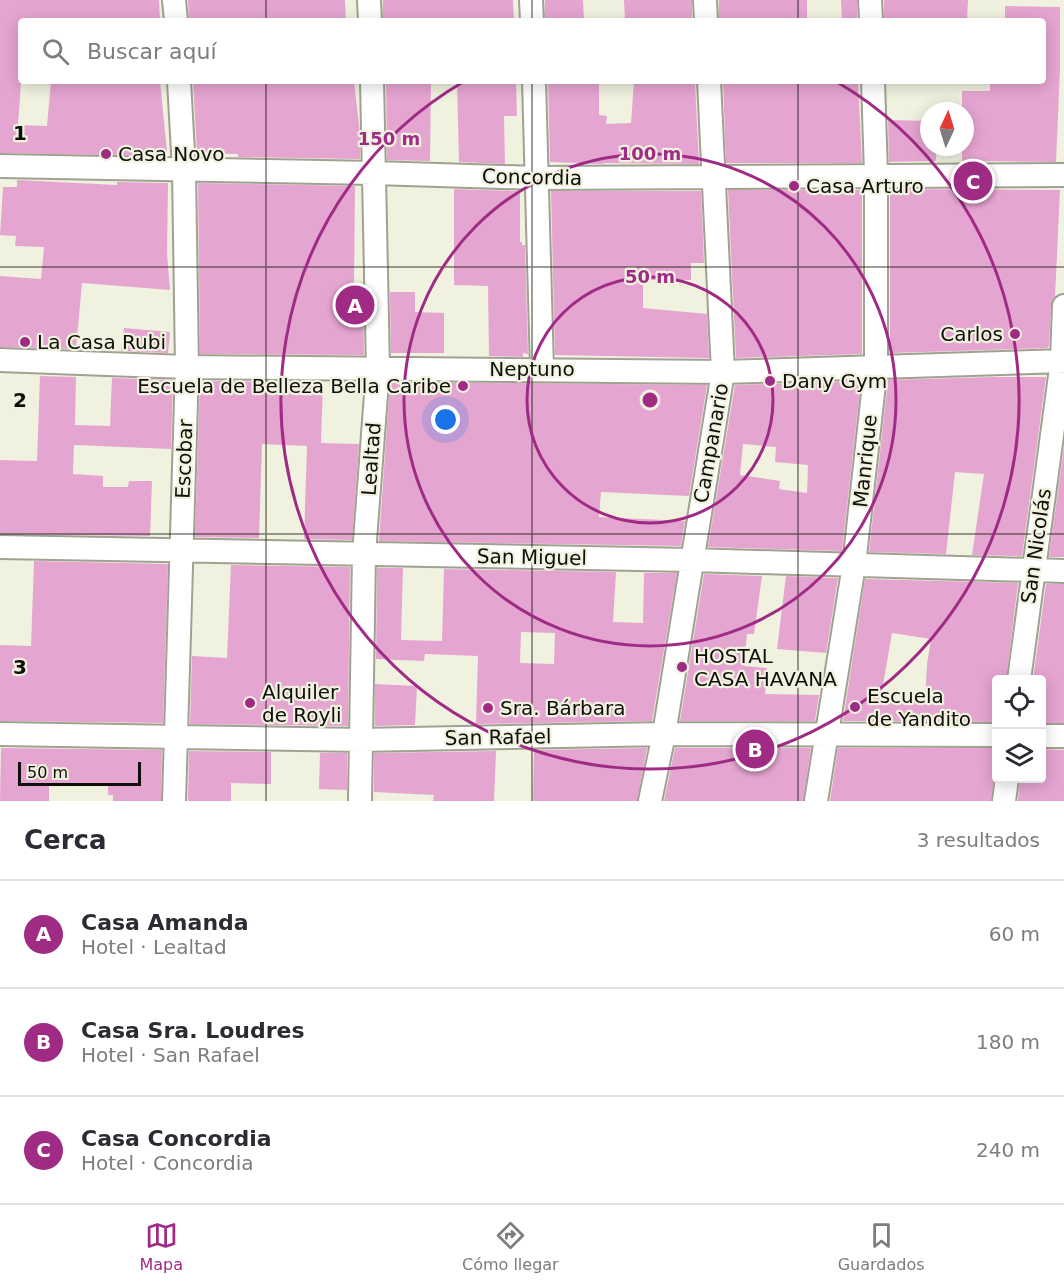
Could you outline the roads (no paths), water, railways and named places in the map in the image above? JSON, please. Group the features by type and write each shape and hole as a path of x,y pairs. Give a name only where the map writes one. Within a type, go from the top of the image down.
{"street":[{"path":"174,0 176,18"},
{"path":"369,0 370,18"},
{"path":"531,0 532,18"},
{"path":"705,0 706,18"},
{"path":"870,0 871,18"},
{"name":"Escobar","path":"174,801 187,367 184,170 179,84"},
{"name":"Lealtad","path":"360,801 364,554 378,368 372,84"},
{"path":"534,84 542,369"},
{"name":"Campanario","path":"650,801 664,734 723,372 709,84"},
{"name":"Manrique","path":"816,801 854,566 876,366 876,175 873,84"},
{"name":"Concordia","path":"0,166 537,178 1064,175"},
{"name":"San Nicolás","path":"1020,675 1032,570 1063,362 1064,306"},
{"name":"Neptuno","path":"0,360 187,367 723,372 1063,362"},
{"name":"San Miguel","path":"0,547 691,560 1064,571"},
{"name":"San Rafael","path":"0,734 361,740 664,734 992,735"},
{"path":"1046,736 1064,736"},
{"path":"1004,801 1006,783"}],"place":[{"name":"Casa Novo","path":"106,154"},
{"name":"Casa Concordia","path":"973,181"},
{"name":"Casa Arturo","path":"794,186"},
{"name":"Casa Amanda","path":"355,305"},
{"name":"Carlos","path":"1015,334"},
{"name":"La Casa Rubi","path":"25,342"},
{"name":"Dany Gym","path":"770,381"},
{"name":"Escuela de Belleza Bella Caribe","path":"463,386"},
{"name":"HOSTAL CASA HAVANA","path":"682,667"},
{"name":"Alquiler de Royli","path":"250,703"},
{"name":"Escuela de Yandito","path":"855,707"},
{"name":"Sra. Bárbara","path":"488,708"},
{"name":"Casa Sra. Loudres","path":"755,749"}]}
